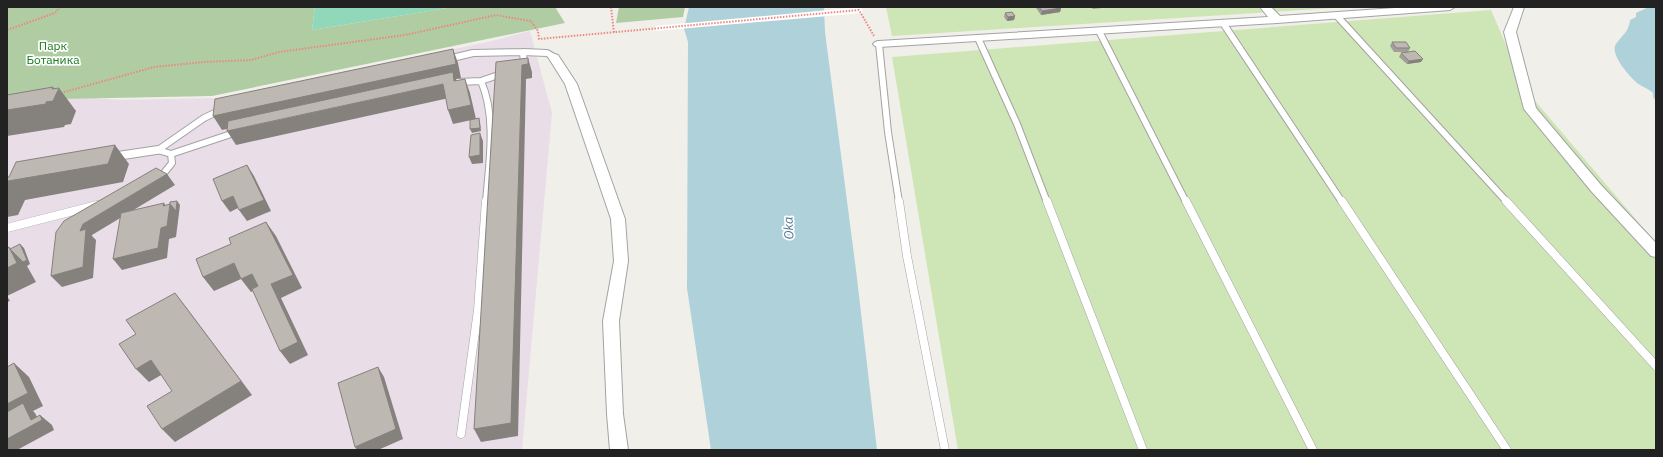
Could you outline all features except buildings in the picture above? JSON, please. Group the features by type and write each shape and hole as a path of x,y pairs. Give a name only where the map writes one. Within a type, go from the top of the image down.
{"street":[{"path":"1265,7 1277,20"},
{"path":"879,44 1277,20 1450,7"},
{"path":"1519,7 1510,32 1530,109 1596,188 1656,252"},
{"path":"554,57 571,84 618,219 621,261 611,321 618,450"},
{"path":"90,160 158,150"}],"lane":[{"path":"1337,16 1656,366"},
{"path":"1223,23 1507,450"},
{"path":"1099,31 1313,450"},
{"path":"978,38 1017,124 1143,450"},
{"path":"879,44 888,132 907,256 945,450"},
{"path":"453,83 482,81 524,64 524,52"},
{"path":"442,60 473,53 547,53 554,57"},
{"path":"461,434 478,310 491,130 485,90 482,81"},
{"path":"158,150 204,118 225,108"},
{"path":"158,150 171,154 243,130"},
{"path":"151,182 164,173 172,163 171,154"},
{"path":"7,228 108,202"}],"path":[{"path":"7,30 55,13 60,7"},
{"path":"611,7 614,33"},
{"path":"54,96 154,68 204,62 251,60 279,52 405,35 496,15 531,21 538,31 539,39 859,10 869,26"}],"shaded area":[{"path":"530,31 552,113 522,450 7,450 7,104 54,95 121,100 218,98 488,42"}],"green space":[{"name":"Парк Ботаника","path":"7,7 315,7 312,30 453,7 555,7 565,23 212,96 60,99 7,107"},
{"path":"315,7 453,7 312,30"},
{"path":"619,7 685,7 683,17 616,23"},
{"path":"886,7 1350,7 892,36"},
{"path":"1491,10 1525,89 1656,243 1656,450 958,450 892,57"}],"water":[{"name":"Oka","path":"689,7 824,7 825,32 856,270 877,450 711,450 687,288 688,42 684,29"},
{"path":"1649,7 1656,7 1656,101 1653,97 1653,93 1637,83 1625,71 1615,53 1616,44 1627,30 1630,20 1636,17 1636,13"}],"pier":[{"path":"861,7 863,13 655,31 655,26"}]}
